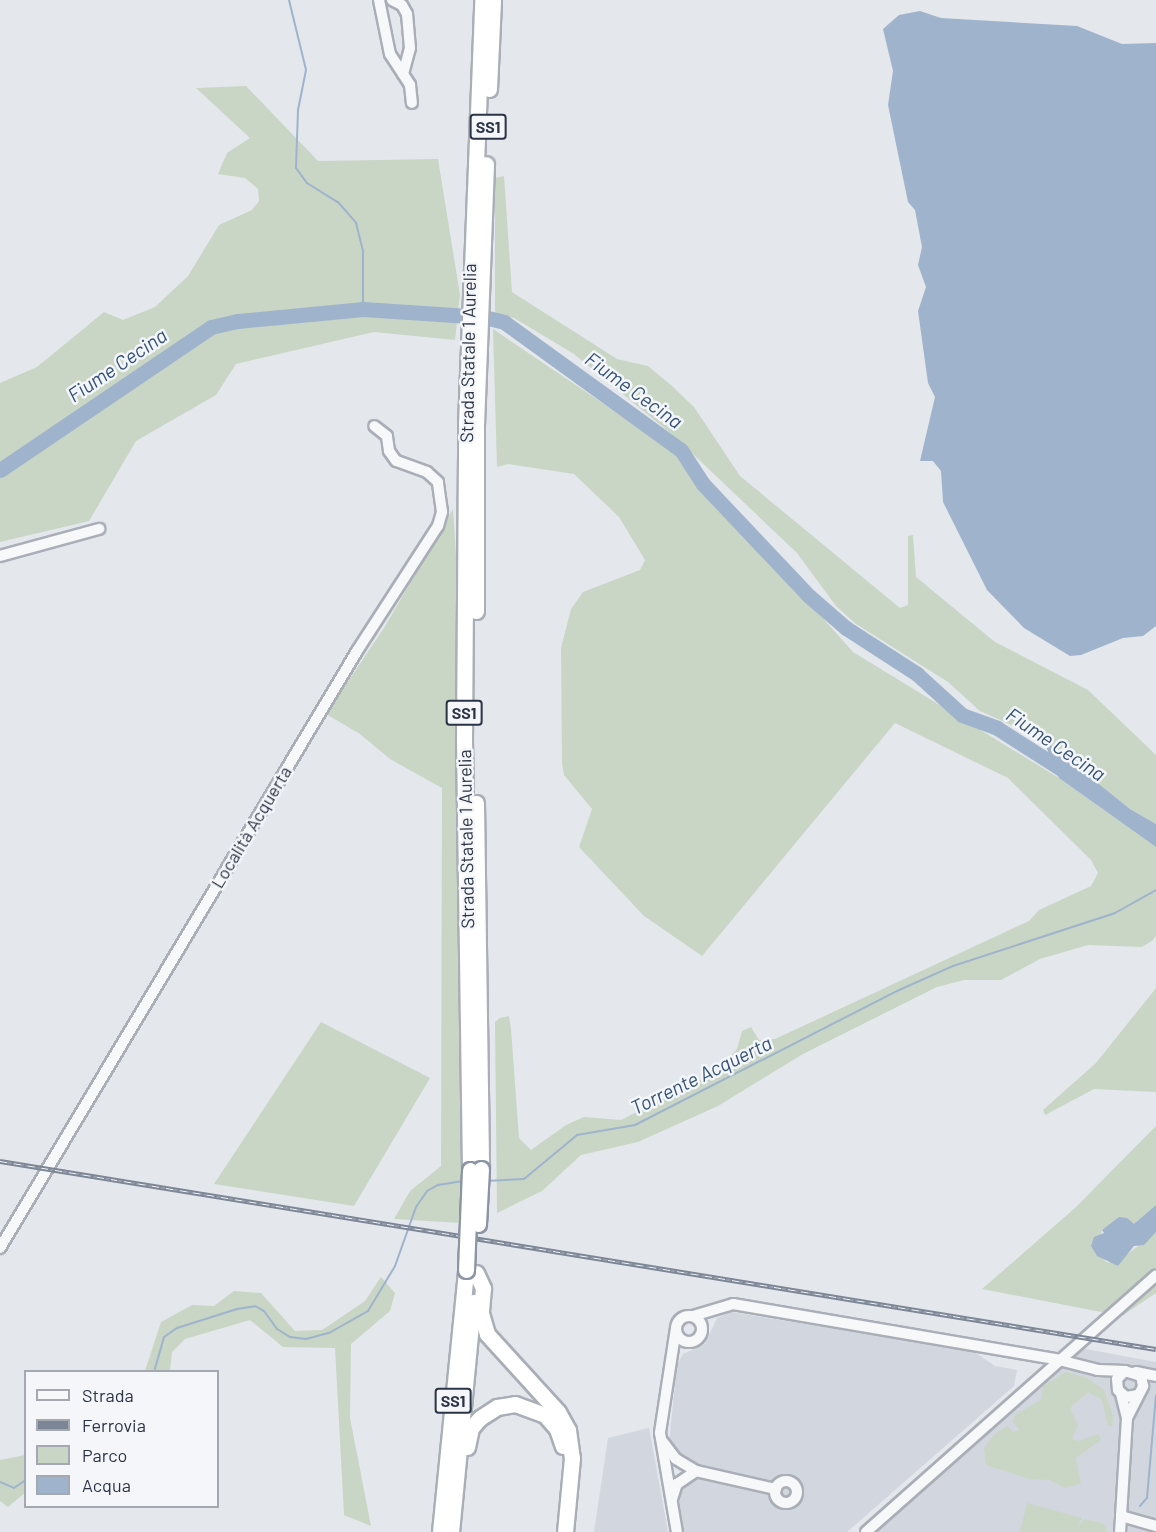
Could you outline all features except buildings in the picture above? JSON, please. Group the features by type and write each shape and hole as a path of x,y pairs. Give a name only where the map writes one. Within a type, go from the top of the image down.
{"highway":[{"name":"Strada Statale 1 Aurelia","path":"451,1532 473,1271 476,1169 471,425 482,0"},
{"name":"Strada Statale 1 Aurelia","path":"476,253 493,0"},
{"name":"Strada Statale 1 Aurelia","path":"440,1532 473,1271"},
{"path":"473,1271 483,1288 481,1313 487,1334 558,1412 568,1430 572,1458 565,1532"},
{"name":"SS1","path":"458,1467 466,1456 471,1428 485,1413 515,1404 541,1412 557,1429 564,1451 556,1532"}],"street":[{"path":"379,0 390,54 412,91 412,103"},
{"path":"392,0 402,5 407,14 410,48 403,74"},
{"name":"Località Acquerta","path":"0,1248 357,651 438,526 442,512 438,482 427,472 396,460 389,451 387,436 374,426"},
{"path":"0,556 99,529"},
{"path":"866,1532 1156,1275"},
{"path":"677,1532 661,1439 668,1373 680,1318 733,1304 1059,1360 1098,1370 1156,1376"},
{"path":"668,1373 676,1358 702,1333 721,1307"},
{"path":"693,1316 701,1322 702,1333"},
{"path":"676,1328 679,1338 692,1342"},
{"path":"1098,1370 1119,1389 1127,1418 1120,1532"},
{"path":"1119,1389 1131,1372"},
{"path":"1131,1372 1140,1391"},
{"path":"1127,1418 1140,1391 1156,1381"},
{"path":"1119,1389 1140,1391"},
{"path":"661,1439 676,1459 696,1471 776,1489"},
{"path":"671,1505 677,1484 696,1471"},
{"path":"1120,1516 1156,1526"}],"shaded area":[{"path":"731,1312 973,1351 995,1366 1017,1370 1014,1386 847,1532 684,1532 677,1493 679,1486 693,1476 669,1443 677,1365 683,1354 705,1344 717,1318"},
{"path":"1080,1348 1156,1362 1156,1532 874,1532"},
{"path":"649,1428 668,1532 594,1532 608,1438"}],"green space":[{"path":"246,86 318,161 438,159 460,295 455,340 374,332 236,364 216,395 136,441 89,521 0,542 0,383 37,367 104,312 123,320 155,307 188,276 219,225 252,210 259,201 258,189 245,178 218,174 227,153 250,138 196,88"},
{"path":"504,176 512,292 617,359 648,366 694,407 740,476 900,608 908,605 908,536 913,535 916,577 995,642 1088,690 1156,755 1156,824 1130,809 1043,739 980,711 948,682 856,624 836,606 797,553 674,436 574,354 514,318 495,314 495,178"},
{"path":"493,329 675,452 853,652 1059,778 1156,847 1156,936 1152,941 1142,947 1088,945 1040,959 1001,980 964,980 937,987 803,1054 718,1106 638,1142 581,1155 542,1191 497,1213 495,1022 500,1018 509,1016 519,1138 531,1150 566,1125 584,1117 621,1120 712,1074 737,1049 742,1031 751,1027 759,1040 775,1039 1029,921 1039,910 1091,886 1098,873 1091,860 1008,778 895,723 702,956 644,916 579,847 592,809 564,775 561,648 571,609 583,592 640,570 645,560 619,517 574,474 508,464 497,467"},
{"path":"453,509 458,586 463,1068 461,1223 394,1219 410,1191 441,1166 442,788 390,759 360,734 326,714 384,628"},
{"path":"1156,988 1156,1092 1094,1089 1045,1115 1043,1110 1096,1063"},
{"path":"321,1022 430,1078 354,1206 214,1184"},
{"path":"1156,1126 1156,1205 1134,1225 1116,1222 1102,1230 1098,1253 1106,1262 1116,1263 1156,1232 1156,1293 1122,1316 982,1289 1075,1208"},
{"path":"381,1277 395,1293 390,1311 351,1344 350,1418 371,1526 344,1515 335,1348 283,1347 250,1320 185,1339 172,1352 170,1370 145,1370 161,1322 192,1305 214,1306 234,1291 261,1293 295,1331 322,1330 365,1301"},
{"path":"1066,1372 1087,1378 1104,1390 1113,1416 1112,1426 1108,1426 1102,1400 1088,1392 1070,1408 1078,1425 1072,1439 1079,1441 1098,1434 1101,1440 1076,1458 1081,1484 1065,1488 1049,1480 1030,1479 986,1465 984,1448 995,1434 1007,1426 1013,1432 1019,1430 1013,1421 1016,1414 1041,1400 1043,1386"},
{"path":"24,1455 24,1494 8,1507 0,1501 0,1460"},
{"path":"1027,1503 1082,1518 1077,1528 1085,1519 1104,1524 1107,1532 1020,1532"}],"water":[{"path":"920,11 941,18 1077,26 1122,44 1156,43 1156,626 1143,636 1123,638 1081,655 1070,656 1024,628 987,590 943,502 941,471 933,461 920,461 935,397 928,383 918,311 926,287 918,265 922,247 915,210 908,202 888,105 893,71 883,29 899,15"},
{"path":"1043,739 1130,809 1156,824 1156,847 1059,778"},
{"path":"1156,1205 1156,1232 1144,1245 1134,1246 1118,1266 1097,1256 1091,1246 1094,1237 1104,1233 1102,1230 1119,1217 1127,1218 1134,1224"}],"waterway":[{"path":"289,0 306,70 298,110 296,168 307,183 338,202 356,223 363,252 363,309"},
{"name":"Fiume Cecina","path":"0,470 211,327 238,321 363,309 484,317 504,322 681,450 703,484 809,596 846,628 917,674 962,715 997,728 1069,774"},
{"name":"Torrente Acquerta","path":"486,1181 524,1179 577,1135 635,1125 897,991 953,966 1115,913 1156,890"},
{"name":"Torrente Acquerta","path":"155,1370 164,1337 177,1328 237,1309 255,1306 264,1311 277,1329 290,1337 306,1339 329,1333 368,1311 395,1266 416,1207 427,1191 438,1185 463,1181"},
{"path":"1140,1506 1147,1498 1156,1395"},
{"name":"Torrente Acquerta","path":"0,1482 14,1488 24,1481"}],"railway":[{"path":"0,1161 1156,1349"}]}
